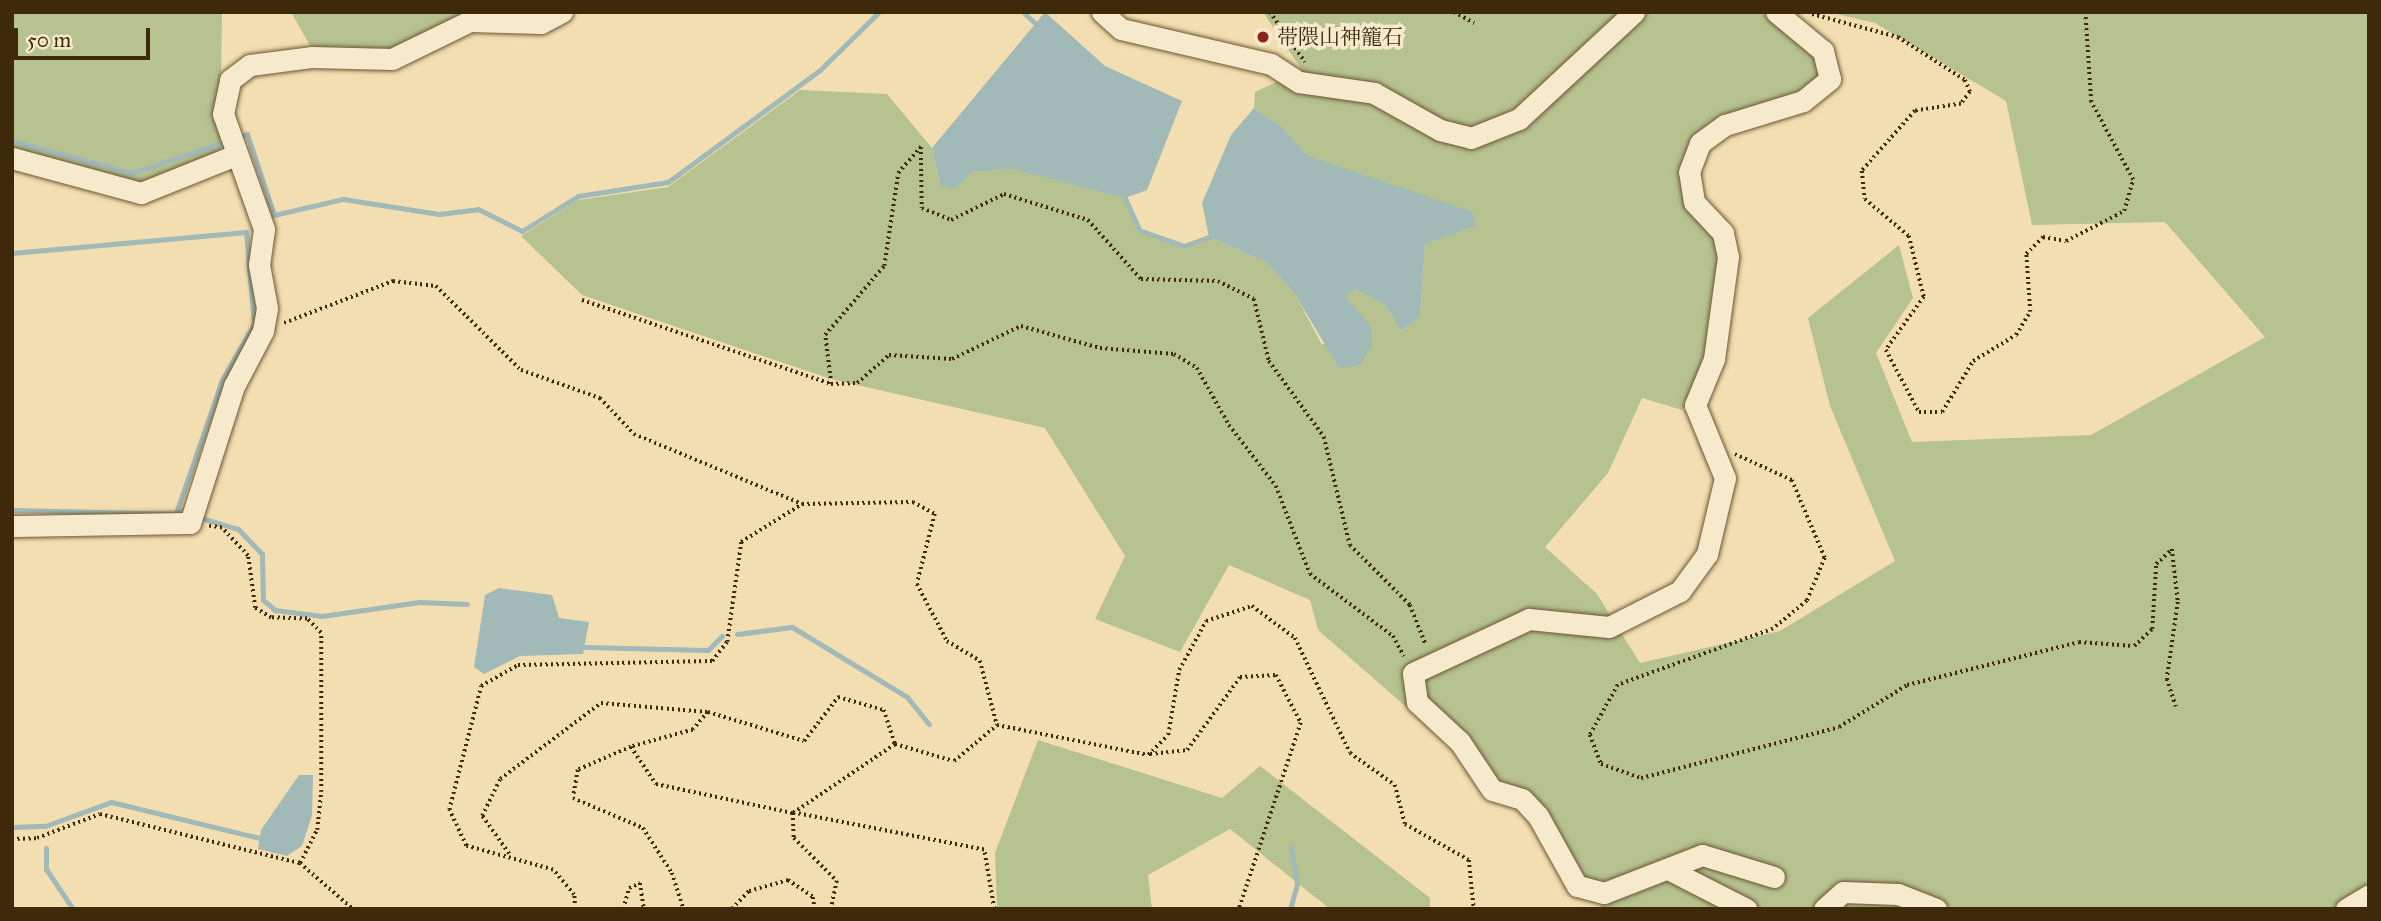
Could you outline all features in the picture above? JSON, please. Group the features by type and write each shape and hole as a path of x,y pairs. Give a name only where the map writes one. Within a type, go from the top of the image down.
{"street":[{"path":"12,526 192,516 234,386 263,331 267,308 259,265 264,229 223,114 230,80 250,65 312,57 392,59 470,21 541,23 562,12"},
{"path":"1102,12 1121,29 1271,64 1299,82 1374,93 1440,130 1471,138 1519,119 1634,12"},
{"path":"1774,877 1702,855 1604,893 1577,886 1538,816 1522,799 1492,790 1460,742 1418,702 1413,673 1529,619 1593,631 1680,591 1707,554 1725,478 1717,446 1695,405 1714,359 1728,257 1723,233 1694,201 1689,172 1700,143 1725,125 1803,101 1830,79 1824,51 1776,12"},
{"path":"12,158 141,193 236,155"},
{"path":"1668,869 1746,909"},
{"path":"1824,909 1843,892 1898,894 1936,909"},
{"path":"2346,909 2369,895"}],"path":[{"path":"1270,12 1322,86"},
{"path":"1454,12 1474,23"},
{"path":"1808,12 1898,37 1965,80 1970,92 1961,104 1915,111 1862,171 1865,199 1909,236 1924,297 1886,350 1919,412 1942,412 1973,361 2016,335 2030,312 2025,254 2043,237 2066,241 2124,211 2133,180 2091,102 2085,12"},
{"path":"831,384 825,335 884,266 898,173 921,148 922,208 951,220 1004,194 1088,220 1141,279 1218,281 1254,299 1269,361 1324,437 1350,545 1410,605 1434,663"},
{"path":"263,331 393,281 436,286 521,370 600,398 634,433 802,504 914,502 934,514 917,584 947,641 980,661 997,726"},
{"path":"582,300 831,384 857,383 889,355 952,359 1021,326 1100,348 1174,354 1197,368 1229,425 1276,486 1310,574 1393,636 1413,673"},
{"path":"1717,446 1792,480 1825,558 1807,601 1773,628 1618,685 1590,735 1601,764 1641,778 1839,727 1907,685 2079,642 2134,646 2152,629 2156,564 2172,549 2178,602 2167,679 2176,707"},
{"path":"575,909 574,895 553,870 510,855 466,846 449,810 481,686 518,665 712,661 727,642 741,542 802,504"},
{"path":"192,516 222,528 248,556 254,608 271,618 307,619 321,634 321,792 317,830 300,863"},
{"path":"1148,755 1168,735 1179,670 1206,621 1252,607 1295,638 1350,753 1395,785 1405,824 1469,860 1474,909"},
{"path":"997,726 1148,755 1186,750 1240,677 1276,675 1301,723 1238,909"},
{"path":"510,855 482,817 500,779 601,703 708,712 804,741 838,697 884,710 895,744"},
{"path":"684,909 672,873 643,828 573,798 578,770 631,747 693,730 708,712"},
{"path":"895,744 954,761 997,726"},
{"path":"793,813 895,744"},
{"path":"631,747 656,784 984,850 994,909"},
{"path":"793,813 794,838 837,881 831,909"},
{"path":"12,839 37,838 100,814 300,863 353,909"},
{"path":"732,909 749,891 788,880 813,897 815,909"},
{"path":"623,909 629,888 640,883 644,909"}],"green space":[{"path":"12,12 222,12 220,151 141,187 12,152"},
{"path":"291,12 473,12 393,54 313,51"},
{"path":"1263,12 1786,12 1836,79 1706,145 1696,172 1701,199 1730,234 1720,367 1682,410 1642,398 1608,473 1545,547 1597,594 1640,663 1780,631 1895,561 1830,406 1808,318 1899,245 1913,298 1876,353 1912,442 2091,435 2265,337 2165,222 2032,225 2006,101 1875,23 1828,12 2369,12 2369,909 1600,909 1602,899 1520,806 1318,630 1310,600 1229,565 1180,652 1095,619 1125,556 1045,428 831,379 582,295 521,236 578,200 668,187 800,90 887,94 932,148 940,185 972,172 1013,169 1082,183 1125,198 1139,230 1184,246 1209,237 1266,262 1296,296 1322,345 1357,318 1346,297 1355,289 1385,305 1401,331 1420,317 1425,244 1473,213 1308,157 1281,126 1254,108 1255,92 1302,70"},
{"path":"1038,740 1222,798 1260,766 1430,898 1430,909 1330,909 1230,829 1148,875 1152,909 997,909 995,853"}],"water":[{"path":"1045,12 1105,66 1182,101 1147,190 1125,198 1013,169 972,172 954,189 940,185 932,148"},
{"path":"1254,108 1281,126 1308,156 1473,212 1475,226 1425,244 1420,317 1401,331 1385,305 1355,289 1346,297 1371,327 1372,344 1361,365 1339,368 1296,296 1266,262 1209,237 1202,203 1231,135"},
{"path":"499,588 552,595 559,618 589,622 583,654 520,656 484,674 474,667 485,595"},
{"path":"299,775 313,775 312,815 302,846 287,856 258,849 261,830"}],"waterway":[{"path":"237,138 247,134 274,215 343,199 439,214 478,209 522,231 578,196 668,182 820,70 879,12"},
{"path":"1023,12 1035,23"},
{"path":"12,141 132,173 221,143"},
{"path":"1125,198 1139,230 1184,246 1209,237"},
{"path":"12,253 246,232 254,324 222,380 177,510"},
{"path":"12,510 188,514"},
{"path":"198,517 238,529 262,554 263,600 275,610 322,616 419,602 467,604"},
{"path":"737,634 792,627 907,697 929,724"},
{"path":"585,647 708,650 722,636"},
{"path":"12,827 45,826 111,802 260,838"},
{"path":"1290,909 1297,884 1291,846"},
{"path":"46,848 46,869 73,909"}],"place":[{"name":"帯隈山神籠石","path":"1263,37"}]}
